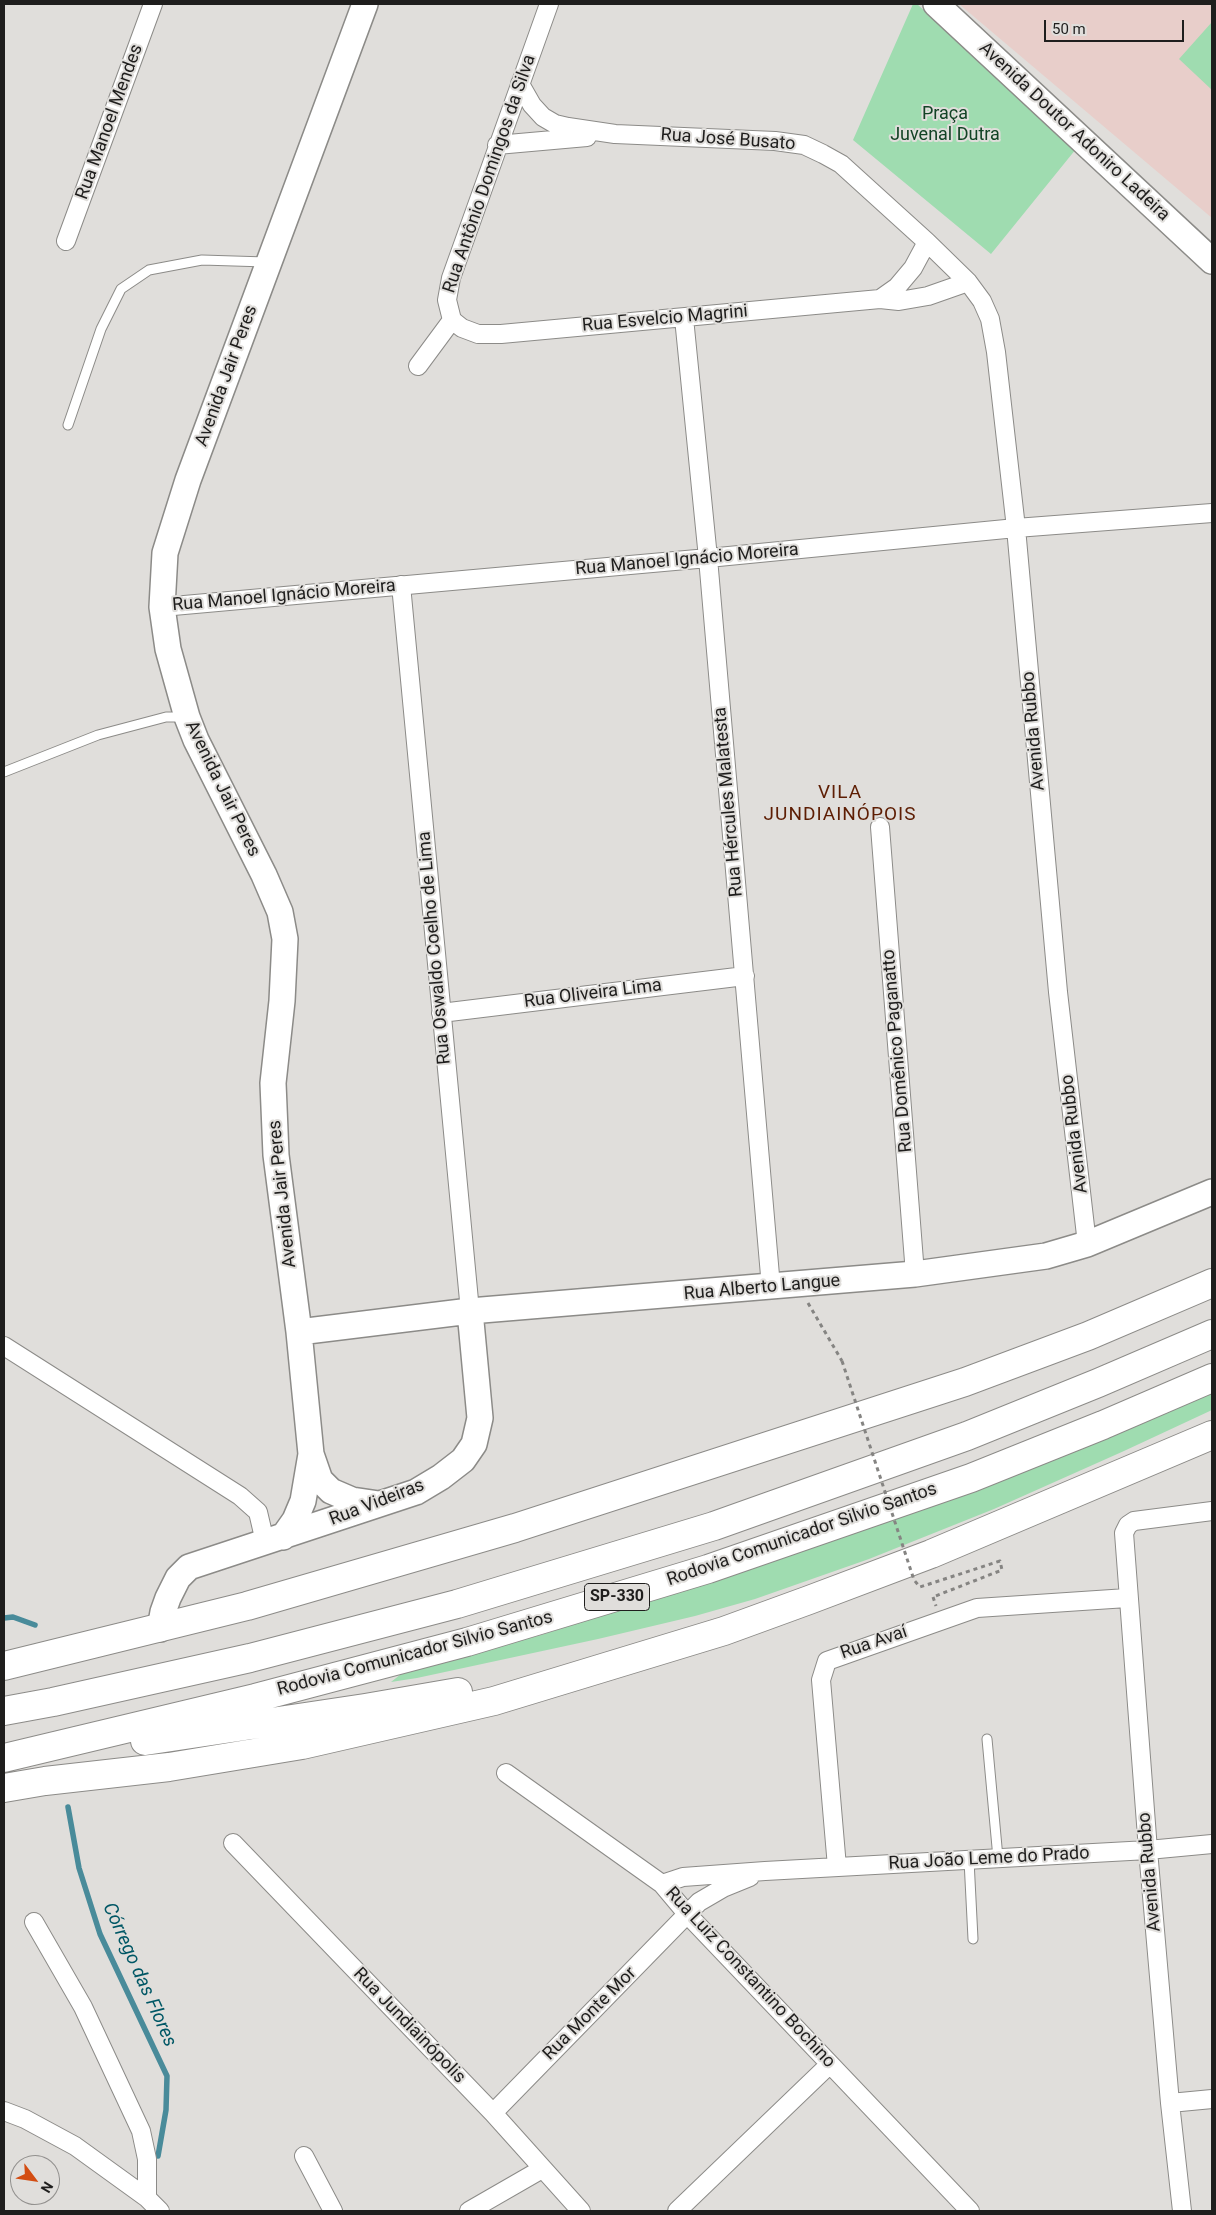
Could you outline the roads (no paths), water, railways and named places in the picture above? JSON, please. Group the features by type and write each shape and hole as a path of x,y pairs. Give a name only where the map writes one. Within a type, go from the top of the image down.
{"highway":[{"path":"4,1666 247,1606 515,1528 965,1382 1088,1336 1212,1283"},
{"name":"SP-330","path":"4,1711 53,1702 278,1651 457,1604 714,1526 967,1436 1098,1384 1212,1334"},
{"name":"Rodovia Comunicador Silvio Santos","path":"9,1757 255,1698 467,1642 708,1569 972,1478 1212,1378"},
{"path":"4,1788 45,1780 169,1766 302,1745 494,1701 724,1631 931,1554 1212,1435"},
{"path":"4,1679 142,1648 153,1639 160,1629"},
{"path":"9,1757 154,1740 476,1689 626,1651 651,1642 724,1631"}],"street":[{"name":"Rua Manoel Mendes","path":"66,241 153,4"},
{"name":"Avenida Jair Peres","path":"365,4 188,480 165,553 162,607 168,649 187,717 196,740 264,875 280,912 285,939 282,1001 274,1083 276,1155 300,1332 311,1454 320,1480 331,1491 352,1500 382,1505"},
{"name":"Rua Antônio Domingos da Silva","path":"418,366 452,320 447,300 451,278 549,4"},
{"name":"Avenida Doutor Adoniro Ladeira","path":"936,4 1212,261"},
{"name":"Rua José Busato","path":"520,84 532,105 543,117 556,124 615,134 774,141 804,145 841,164 926,242"},
{"name":"Rua José Busato","path":"497,145 615,134"},
{"name":"Avenida Rubbo","path":"926,242 968,282 982,301 990,319 996,352 1016,528 1058,992 1087,1244"},
{"path":"880,299 897,287 913,268 926,242"},
{"name":"Rua Esvelcio Magrini","path":"452,320 462,328 478,334 501,334 880,299 900,301 928,296 968,282"},
{"name":"Rua Hércules Malatesta","path":"684,318 708,558 771,1287"},
{"name":"Rua Manoel Ignácio Moreira","path":"162,607 708,558 1016,528 1212,512"},
{"name":"Rua Oswaldo Coelho de Lima","path":"401,585 440,1013 470,1312"},
{"name":"Rua Domênico Paganatto","path":"880,827 916,1274"},
{"name":"Rua Oliveira Lima","path":"440,1013 745,976"},
{"name":"Rua Alberto Langue","path":"300,1332 470,1312 916,1274 1046,1256 1087,1244 1212,1192"},
{"name":"Rua Videiras","path":"274,1540 416,1492 441,1477 463,1460 474,1444 480,1418 470,1312"},
{"path":"4,1346 240,1496 258,1512 274,1540 189,1567 178,1578 168,1598 160,1629"},
{"name":"Avenida Jair Peres","path":"274,1540 295,1520 303,1501 311,1454"},
{"name":"Avenida Rubbo","path":"1182,2211 1170,2103 1148,1850 1127,1598 1124,1533 1128,1525 1134,1520 1212,1511"},
{"name":"Rua Avaí","path":"837,1867 821,1680 827,1661 977,1608 1127,1598"},
{"name":"Rua Luiz Constantino Bochino","path":"506,1773 662,1884 688,1915 970,2211"},
{"name":"Rua Jundiainópolis","path":"233,1843 493,2113 542,2170 581,2211"},
{"name":"Rua João Leme do Prado","path":"662,1884 683,1878 765,1871 1148,1850 1212,1844"},
{"name":"Rua João Leme do Prado","path":"688,1915 699,1902 723,1888 765,1871"},
{"name":"Rua Monte Mor","path":"493,2113 688,1915"},
{"path":"34,1922 82,2007 141,2131 147,2159 147,2198"},
{"path":"677,2211 830,2064"},
{"path":"1170,2103 1212,2099"},
{"path":"4,2111 25,2119 75,2146 147,2198 160,2211"},
{"path":"304,2156 333,2211"},
{"path":"469,2211 542,2170"}],"lane":[{"path":"68,425 100,329 121,290 150,270 202,260 269,262"},
{"path":"4,772 98,735 166,717 187,717"},
{"path":"987,1739 998,1858"},
{"path":"969,1860 973,1939"}],"waterway":[{"name":"Córrego das Flores","path":"4,1618 13,1617 35,1625"},
{"name":"Córrego das Flores","path":"68,1807 79,1868 100,1934 167,2076 166,2110 158,2156"}],"district":[{"name":"VILA JUNDIAINÓPOIS","path":"840,804"}],"park label":[{"name":"Praça Juvenal Dutra","path":"945,124"}]}
